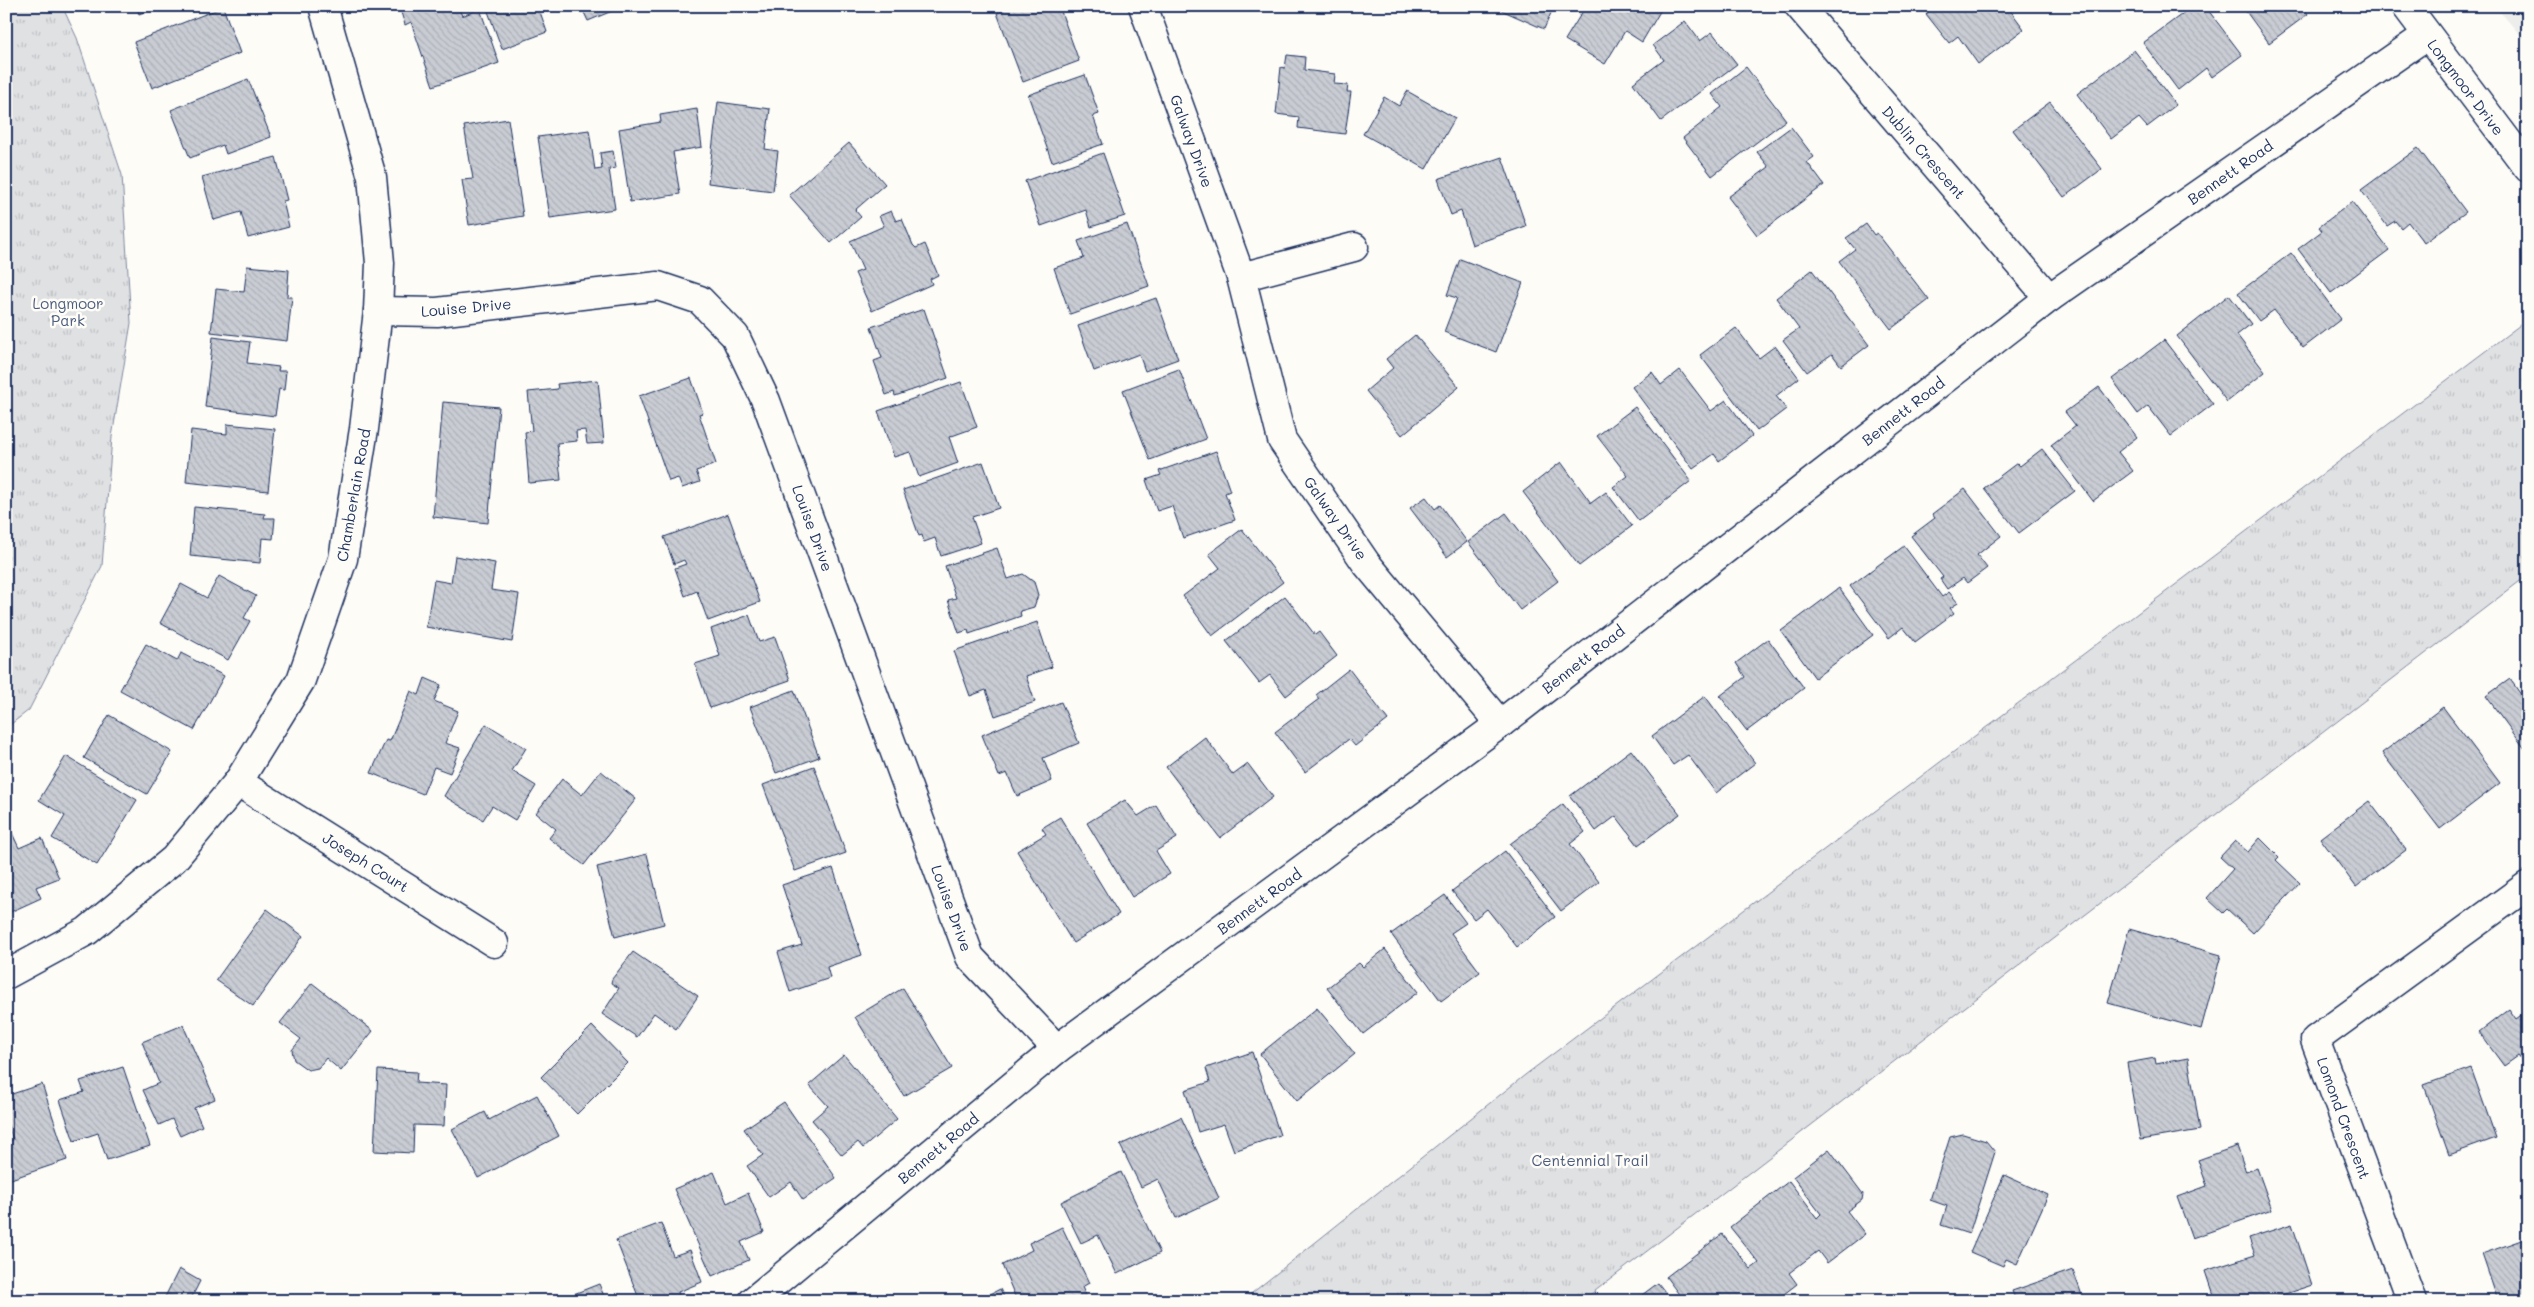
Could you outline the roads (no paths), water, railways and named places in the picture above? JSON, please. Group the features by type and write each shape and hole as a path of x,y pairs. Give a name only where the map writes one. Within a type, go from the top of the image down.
{"street":[{"name":"Chamberlain Road","path":"6,975 87,931 174,859 238,782 301,680 343,560 364,430 378,311 380,263 372,177 323,6"},
{"name":"Galway Drive","path":"1143,6 1241,277 1282,440 1366,563 1500,724"},
{"name":"Dublin Crescent","path":"1799,6 2048,298"},
{"name":"Longmoor Drive","path":"2406,6 2528,168"},
{"name":"Bennett Road","path":"753,1301 1058,1049 1500,724 2048,298 2427,35"},
{"path":"1241,277 1354,247"},
{"name":"Louise Drive","path":"378,311 437,312 658,286 700,300 735,336 766,401 970,957 1058,1049"},
{"name":"Joseph Court","path":"238,782 494,943"},
{"name":"Lomond Crescent","path":"2412,1301 2315,1040 2528,885"}],"park label":[{"name":"Longmoor Park","path":"68,312"},
{"name":"Centennial Trail","path":"1590,1160"}]}
